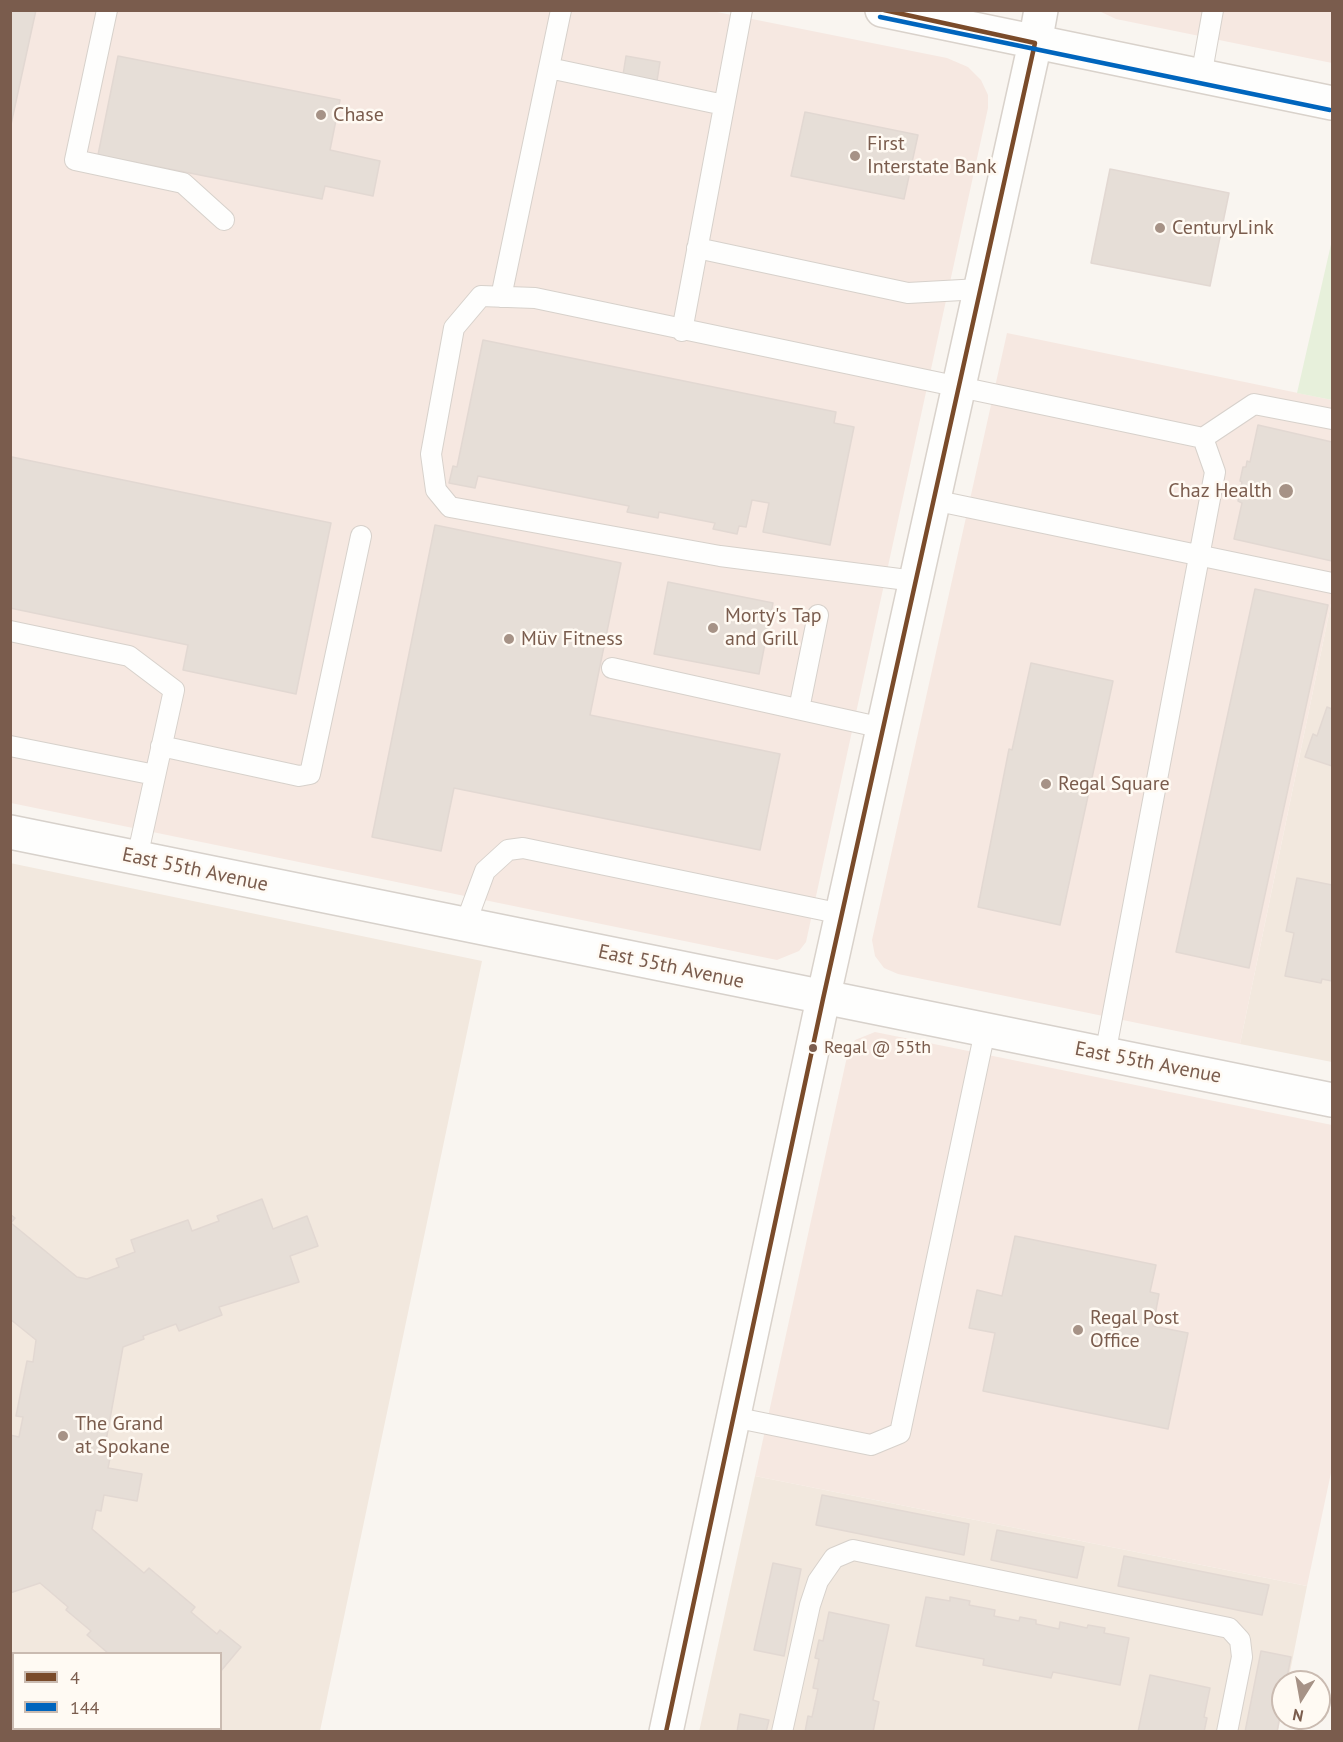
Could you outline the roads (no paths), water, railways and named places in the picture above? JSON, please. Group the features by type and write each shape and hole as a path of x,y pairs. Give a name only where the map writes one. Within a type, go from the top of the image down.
{"main road":[{"path":"882,10 1035,44 1332,103"},
{"path":"666,1731 823,999 1041,10"},
{"name":"East 55th Avenue","path":"10,832 823,999 1332,1100"}],"lane":[{"path":"107,10 75,160 183,183 224,220"},
{"path":"501,297 561,10"},
{"path":"682,331 742,10"},
{"path":"1201,77 1213,10"},
{"path":"549,68 724,105"},
{"path":"697,248 908,293 980,289"},
{"path":"915,581 720,556 450,507 436,490 431,454 454,328 481,296 535,298 682,331 1203,438 1254,404 1332,419"},
{"path":"1105,1055 1215,472 1203,438"},
{"path":"933,500 1332,583"},
{"path":"161,746 298,776 310,774 362,536"},
{"path":"799,709 818,615"},
{"path":"10,631 129,656 174,690 137,858"},
{"path":"612,668 883,728"},
{"path":"10,746 155,775"},
{"path":"465,925 485,871 508,850 523,848 842,914"},
{"path":"733,1417 871,1444 900,1433 985,1031"},
{"path":"783,1731 810,1605 818,1581 834,1558 853,1550 1229,1628 1240,1640 1242,1657 1227,1731"}],"place":[{"name":"Chase","path":"321,115"},
{"name":"First Interstate Bank","path":"855,156"},
{"name":"CenturyLink","path":"1160,228"},
{"name":"Chaz Health","path":"1286,491"},
{"name":"Morty's Tap and Grill","path":"713,628"},
{"name":"Müv Fitness","path":"509,639"},
{"name":"Regal Square","path":"1046,784"},
{"name":"Regal @ 55th","path":"813,1048"},
{"name":"Regal Post Office","path":"1078,1330"},
{"name":"The Grand at Spokane","path":"63,1436"}]}
